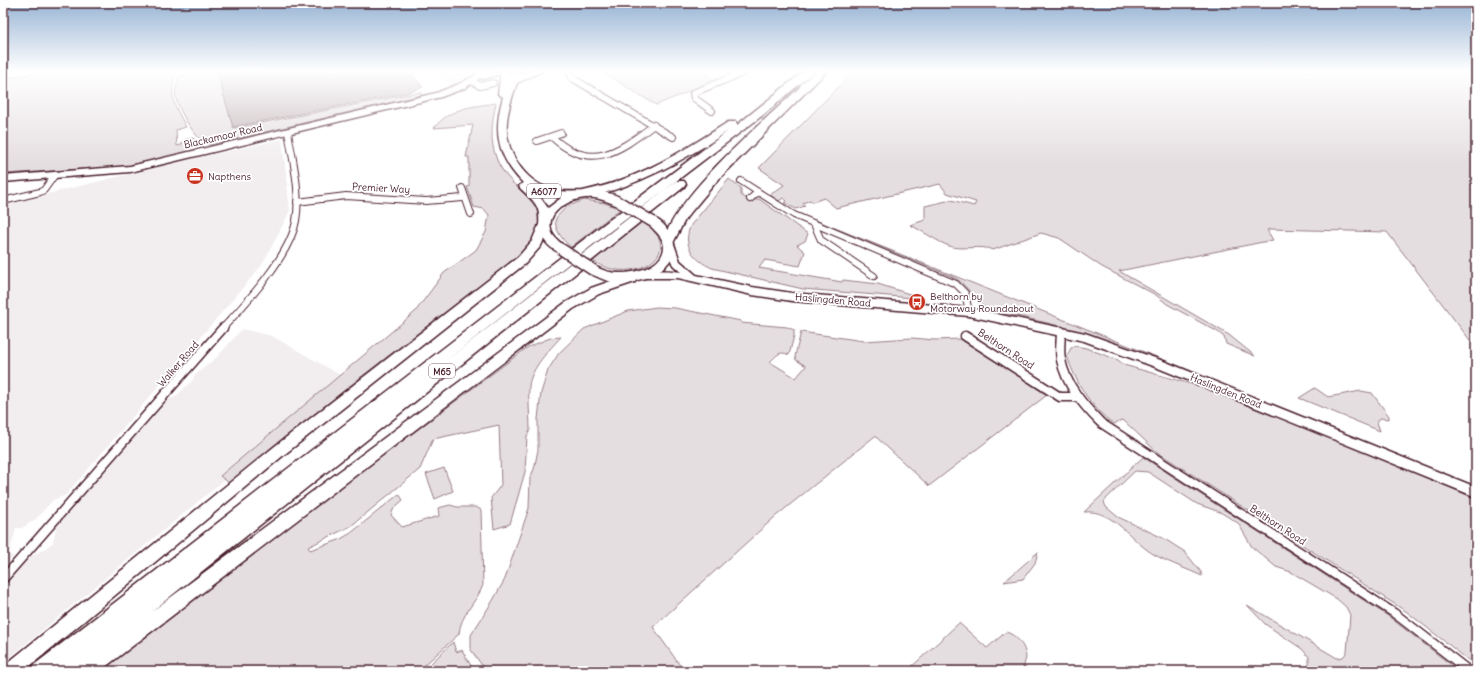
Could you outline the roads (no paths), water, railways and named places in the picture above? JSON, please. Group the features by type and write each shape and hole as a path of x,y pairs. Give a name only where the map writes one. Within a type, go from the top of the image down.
{"highway":[{"name":"A6077","path":"502,102 497,137 499,147 511,171 540,201 544,209 547,237 561,249 593,270 609,277 636,277"},
{"name":"A6077","path":"507,102 502,121 502,136 508,157 525,180 536,187 553,193 605,196 621,203 653,222 665,231 669,243"},
{"path":"583,194 620,186 660,168 746,115 763,102"},
{"name":"M65","path":"40,671 604,230 774,102"},
{"name":"M65","path":"63,671 778,102"},
{"path":"636,277 661,265 666,258 674,227 680,217 713,178 787,102"},
{"name":"A6077","path":"545,222 558,204 583,194"},
{"path":"11,671 280,450 522,260 538,243 545,222"},
{"name":"M65","path":"86,671 569,306 596,291 636,277"}],"main road":[{"name":"Blackamoor Road","path":"3,179 130,169 408,102"},
{"name":"Haslingden Road","path":"669,243 676,263 685,271 699,279"},
{"name":"Haslingden Road","path":"636,277 666,274 699,279 752,291 792,297 969,312 1061,331 1091,339 1162,365 1476,492"}],"street":[{"path":"615,102 673,137"},
{"path":"694,108 702,104 712,111"},
{"path":"552,137 559,144 580,156 599,157 616,152 654,125"},
{"name":"Walker Road","path":"3,579 255,292 293,232 296,224 297,202 295,171 288,132"},
{"path":"537,141 561,133"},
{"path":"3,201 40,192 44,190 54,176"},
{"path":"741,181 778,206 814,224 956,284 965,293 969,312"},
{"path":"462,188 463,198 470,207 471,214"},
{"path":"750,199 758,192"},
{"name":"Premier Way","path":"297,202 325,198 360,196 443,202 463,198"},
{"path":"814,224 821,240 874,276"},
{"name":"Belthorn Road","path":"1061,331 1061,359 1068,381 1077,397 1108,429 1394,614 1469,671"},
{"name":"Belthorn Road","path":"965,336 1060,397 1077,397"}],"place":[{"name":"Napthens","path":"195,176"},
{"name":"Belthorn by Motorway Roundabout","path":"917,302"}]}
